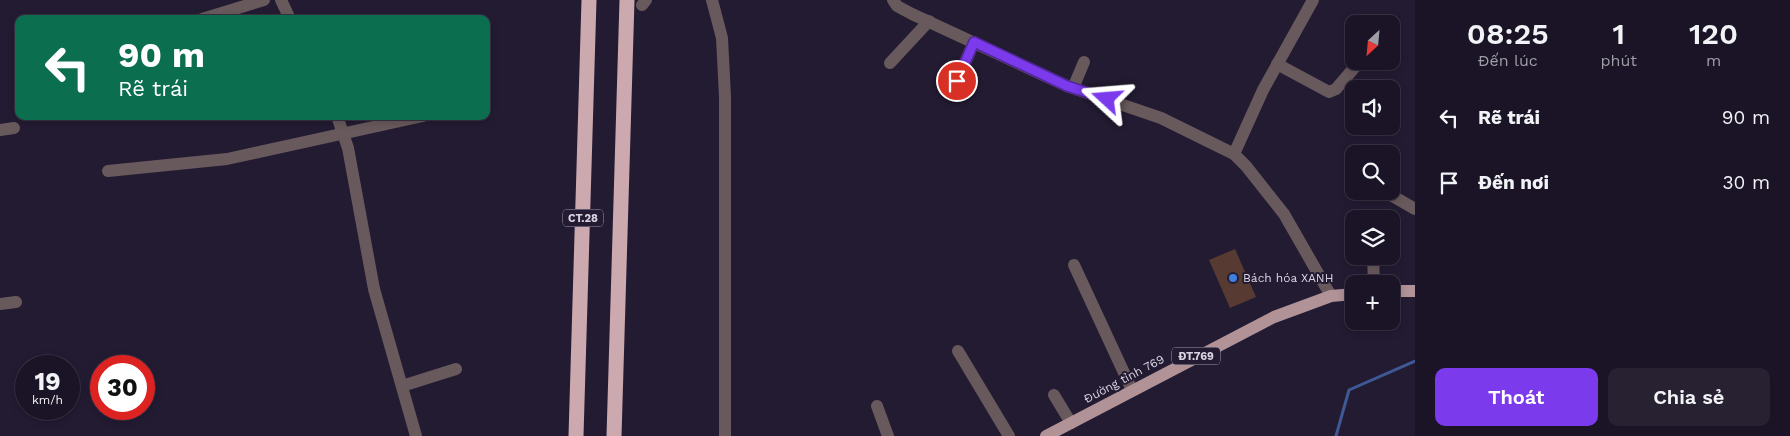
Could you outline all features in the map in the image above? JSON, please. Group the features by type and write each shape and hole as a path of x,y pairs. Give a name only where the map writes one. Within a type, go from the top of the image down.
{"highway":[{"name":"CT.28","path":"576,436 590,0"},
{"name":"CT.28","path":"614,436 638,2"}],"main road":[{"path":"1400,290 1414,288"},
{"name":"Đường tỉnh 769","path":"1046,436 1274,317 1331,296 1345,295"}],"street":[{"path":"215,15 264,0"},
{"path":"281,0 288,15"},
{"path":"712,0 722,38 726,97 724,436"},
{"path":"893,0 897,6 1073,88 1161,118 1234,154 1246,166 1284,214 1331,296"},
{"path":"1234,154 1263,90 1313,0"},
{"path":"890,63 929,21"},
{"path":"957,81 974,42"},
{"path":"1073,88 1084,62"},
{"path":"1277,64 1329,92 1336,89 1352,70"},
{"path":"338,120 344,135 374,289 416,436"},
{"path":"108,171 228,159 406,120"},
{"path":"0,130 14,128"},
{"path":"1399,200 1415,210"},
{"path":"1074,265 1132,390"},
{"path":"0,304 16,302"},
{"path":"958,351 1009,436"},
{"path":"402,386 456,369"},
{"path":"1054,395 1071,422"},
{"path":"877,406 888,436"}],"building":[{"name":"Bách hóa XANH","path":"1235,249 1256,297 1230,308 1209,260"}],"waterway":[{"path":"1336,436 1349,390 1415,361"}],"place":[{"name":"Bách hóa XANH","path":"1233,278"}],"route":[{"path":"957,81 974,42 1067,86 1107,99"}]}
